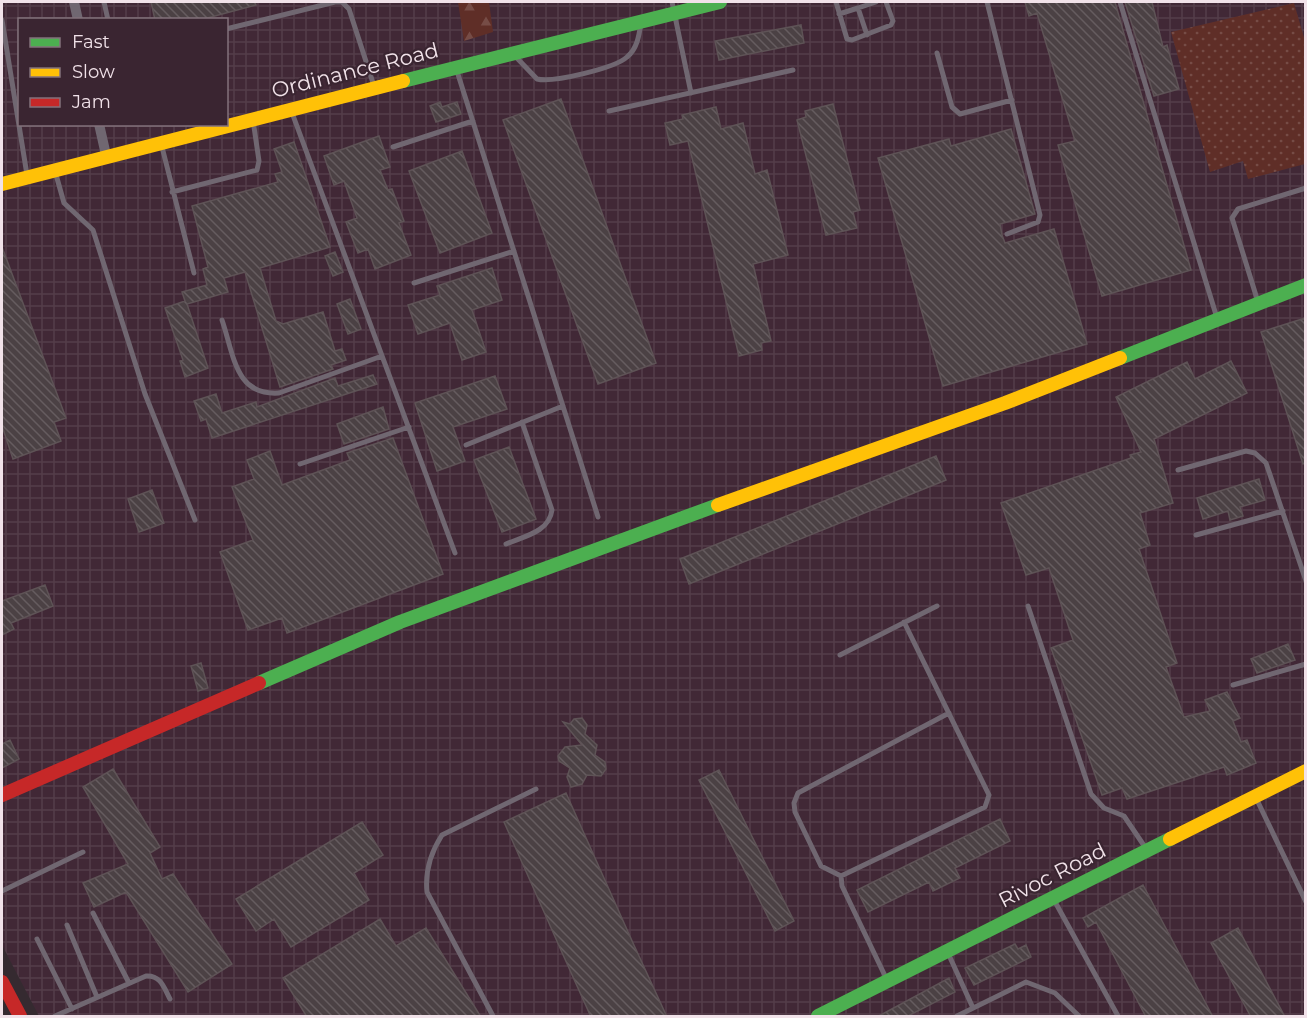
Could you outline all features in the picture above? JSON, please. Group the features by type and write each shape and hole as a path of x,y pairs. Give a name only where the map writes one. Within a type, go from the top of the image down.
{"street":[{"path":"74,2 78,18"},
{"name":"Ordinance Road","path":"228,124 512,52 642,22 673,7 720,2"},
{"path":"99,126 106,155"},
{"name":"Ordinance Road","path":"2,184 222,126"},
{"path":"2,795 400,622 873,448 1005,403 1305,285"},
{"name":"Rivoc Road","path":"818,1017 1305,771"},
{"path":"2,982 20,1017"}],"lane":[{"path":"104,2 108,18"},
{"path":"228,29 342,2 349,9 374,87"},
{"path":"836,2 847,39 867,35 891,25 893,21 886,2"},
{"path":"839,14 876,2"},
{"path":"987,2 1040,215 1038,222 1031,227 1007,234"},
{"path":"1120,2 1217,319"},
{"path":"673,7 691,93"},
{"path":"858,8 867,35"},
{"path":"2,20 18,120"},
{"path":"512,52 537,79 555,80 621,62 635,47 642,22"},
{"path":"937,53 952,107 960,114 1012,100"},
{"path":"456,66 598,517"},
{"path":"609,111 793,70"},
{"path":"291,108 455,553"},
{"path":"172,192 258,170 259,161 253,118"},
{"path":"393,147 473,121"},
{"path":"19,126 27,177"},
{"path":"160,142 194,273"},
{"path":"54,170 64,203 93,230 145,394 195,520"},
{"path":"1258,303 1232,218 1238,209 1305,188"},
{"path":"414,283 514,251"},
{"path":"222,320 243,382 252,389 267,394 279,393 382,356"},
{"path":"466,445 562,406"},
{"path":"506,544 547,526 552,510 522,422"},
{"path":"300,464 409,427"},
{"path":"1178,471 1246,451 1255,453 1266,463 1305,580"},
{"path":"1196,535 1283,511"},
{"path":"840,655 937,606"},
{"path":"1028,606 1091,794 1104,808 1124,816 1147,850"},
{"path":"841,876 985,807 989,795 904,622"},
{"path":"1233,685 1305,664"},
{"path":"841,876 821,866 795,812 794,803 798,793 949,713"},
{"path":"493,1017 427,892 426,879 435,846 442,835 536,789"},
{"path":"1255,796 1305,902"},
{"path":"2,891 83,852"},
{"path":"841,876 842,886 888,981"},
{"path":"1053,898 1118,1017"},
{"path":"93,913 129,983"},
{"path":"67,925 97,997"},
{"path":"37,939 72,1009"},
{"path":"947,951 973,1008"},
{"path":"55,1017 129,983 153,975 160,980 170,999"},
{"path":"957,1017 1026,982 1055,993 1079,1017"}],"shaded area":[{"path":"2,2 1305,2 1305,1016 39,1016 2,945"}],"green space":[{"path":"458,2 489,2 493,32 464,41"},
{"path":"1294,3 1305,41 1305,164 1248,179 1243,161 1210,172 1171,32"}],"building":[{"path":"151,2 255,2 256,5 207,18 155,18"},
{"path":"1025,2 1115,2 1191,270 1102,296 1058,145 1075,141 1037,13 1029,16"},
{"path":"1125,2 1152,2 1163,47 1167,45 1179,89 1154,96"},
{"path":"801,25 804,43 719,60 715,41"},
{"path":"561,99 656,363 598,384 503,120"},
{"path":"440,102 442,107 457,102 461,114 436,122 430,106"},
{"path":"833,104 860,210 853,212 857,228 826,235 797,120 806,117 805,111"},
{"path":"716,107 721,129 743,123 755,174 767,170 788,255 753,264 771,341 761,343 762,350 739,356 688,141 670,145 665,123 683,119 682,115"},
{"path":"1011,129 1035,214 1000,224 1002,235 1005,243 1054,229 1087,344 943,386 878,158 949,139 951,146"},
{"path":"379,136 390,167 380,170 388,190 392,189 404,221 399,223 411,255 375,269 368,249 358,253 346,222 357,218 344,181 334,185 324,156"},
{"path":"294,142 330,247 260,268 276,321 283,324 323,312 335,351 342,349 346,360 331,365 333,369 280,387 245,272 224,278 228,292 187,304 208,368 185,377 180,361 183,360 165,308 185,301 182,292 207,285 203,269 208,267 192,206 278,182 275,174 282,172 274,149"},
{"path":"462,151 492,233 440,253 409,171"},
{"path":"2,247 66,418 54,422 61,441 13,459 2,426"},
{"path":"335,252 343,272 333,276 325,256"},
{"path":"492,268 502,300 472,310 486,352 462,360 450,323 418,334 408,305 440,295 437,286"},
{"path":"350,299 361,329 348,334 337,304"},
{"path":"1305,318 1305,463 1303,464 1261,332"},
{"path":"1231,361 1247,393 1154,439 1173,503 1140,513 1150,545 1139,549 1177,663 1166,667 1184,717 1210,711 1205,700 1227,692 1240,718 1233,721 1241,742 1247,740 1256,763 1227,775 1224,767 1127,799 1122,788 1102,795 1051,648 1073,640 1049,568 1026,575 1001,503 1131,458 1130,455 1141,452 1116,397 1187,362 1195,379"},
{"path":"373,375 377,384 212,438 206,419 201,421 194,401 216,394 222,413 256,402 257,407 335,378 338,386"},
{"path":"495,376 507,409 453,427 465,461 437,471 415,403"},
{"path":"383,407 389,429 344,444 337,424"},
{"path":"393,438 443,574 287,633 282,618 248,630 220,552 253,540 232,487 254,479 247,460 270,451 282,485 350,460 347,453"},
{"path":"509,447 536,519 502,532 474,460"},
{"path":"936,456 946,480 689,584 680,559"},
{"path":"1259,479 1265,500 1240,507 1243,516 1230,520 1228,511 1203,519 1197,498"},
{"path":"152,490 164,523 139,532 128,499"},
{"path":"45,585 53,606 11,623 14,629 2,635 2,601"},
{"path":"1288,644 1295,660 1257,673 1251,659"},
{"path":"201,663 208,688 198,691 191,666"},
{"path":"582,718 587,725 585,734 597,745 595,755 605,762 606,769 601,776 587,775 582,784 571,787 567,777 570,768 559,761 558,756 565,747 582,745 563,722 570,724 574,719"},
{"path":"10,740 19,759 2,768 2,744"},
{"path":"113,769 160,847 150,853 162,879 173,874 232,964 188,992 126,892 94,907 83,883 128,864 83,787"},
{"path":"719,770 794,921 775,931 699,780"},
{"path":"566,793 667,1017 591,1017 504,822"},
{"path":"1000,819 1010,841 955,868 960,878 933,891 929,882 868,912 857,890"},
{"path":"362,822 383,855 354,873 369,900 291,947 274,919 256,931 236,899"},
{"path":"1143,885 1213,1017 1146,1017 1096,922 1088,927 1083,918"},
{"path":"380,919 396,946 426,928 481,1017 307,1017 283,978"},
{"path":"1238,928 1285,1017 1251,1017 1211,943"},
{"path":"1015,944 1018,949 1026,945 1031,957 974,985 965,968"},
{"path":"949,978 955,992 906,1017 877,1017"}],"traffic: fast":[{"path":"403,81 720,2"},
{"path":"1120,358 1306,285"},
{"path":"259,683 400,622 718,505"},
{"path":"818,1016 1170,839"}],"traffic: slow":[{"path":"228,126 403,81"},
{"path":"2,184 228,126"},
{"path":"718,505 1005,403 1120,358"},
{"path":"1170,839 1306,771"}],"traffic: jam":[{"path":"2,795 259,683"},
{"path":"2,982 20,1016"}]}
